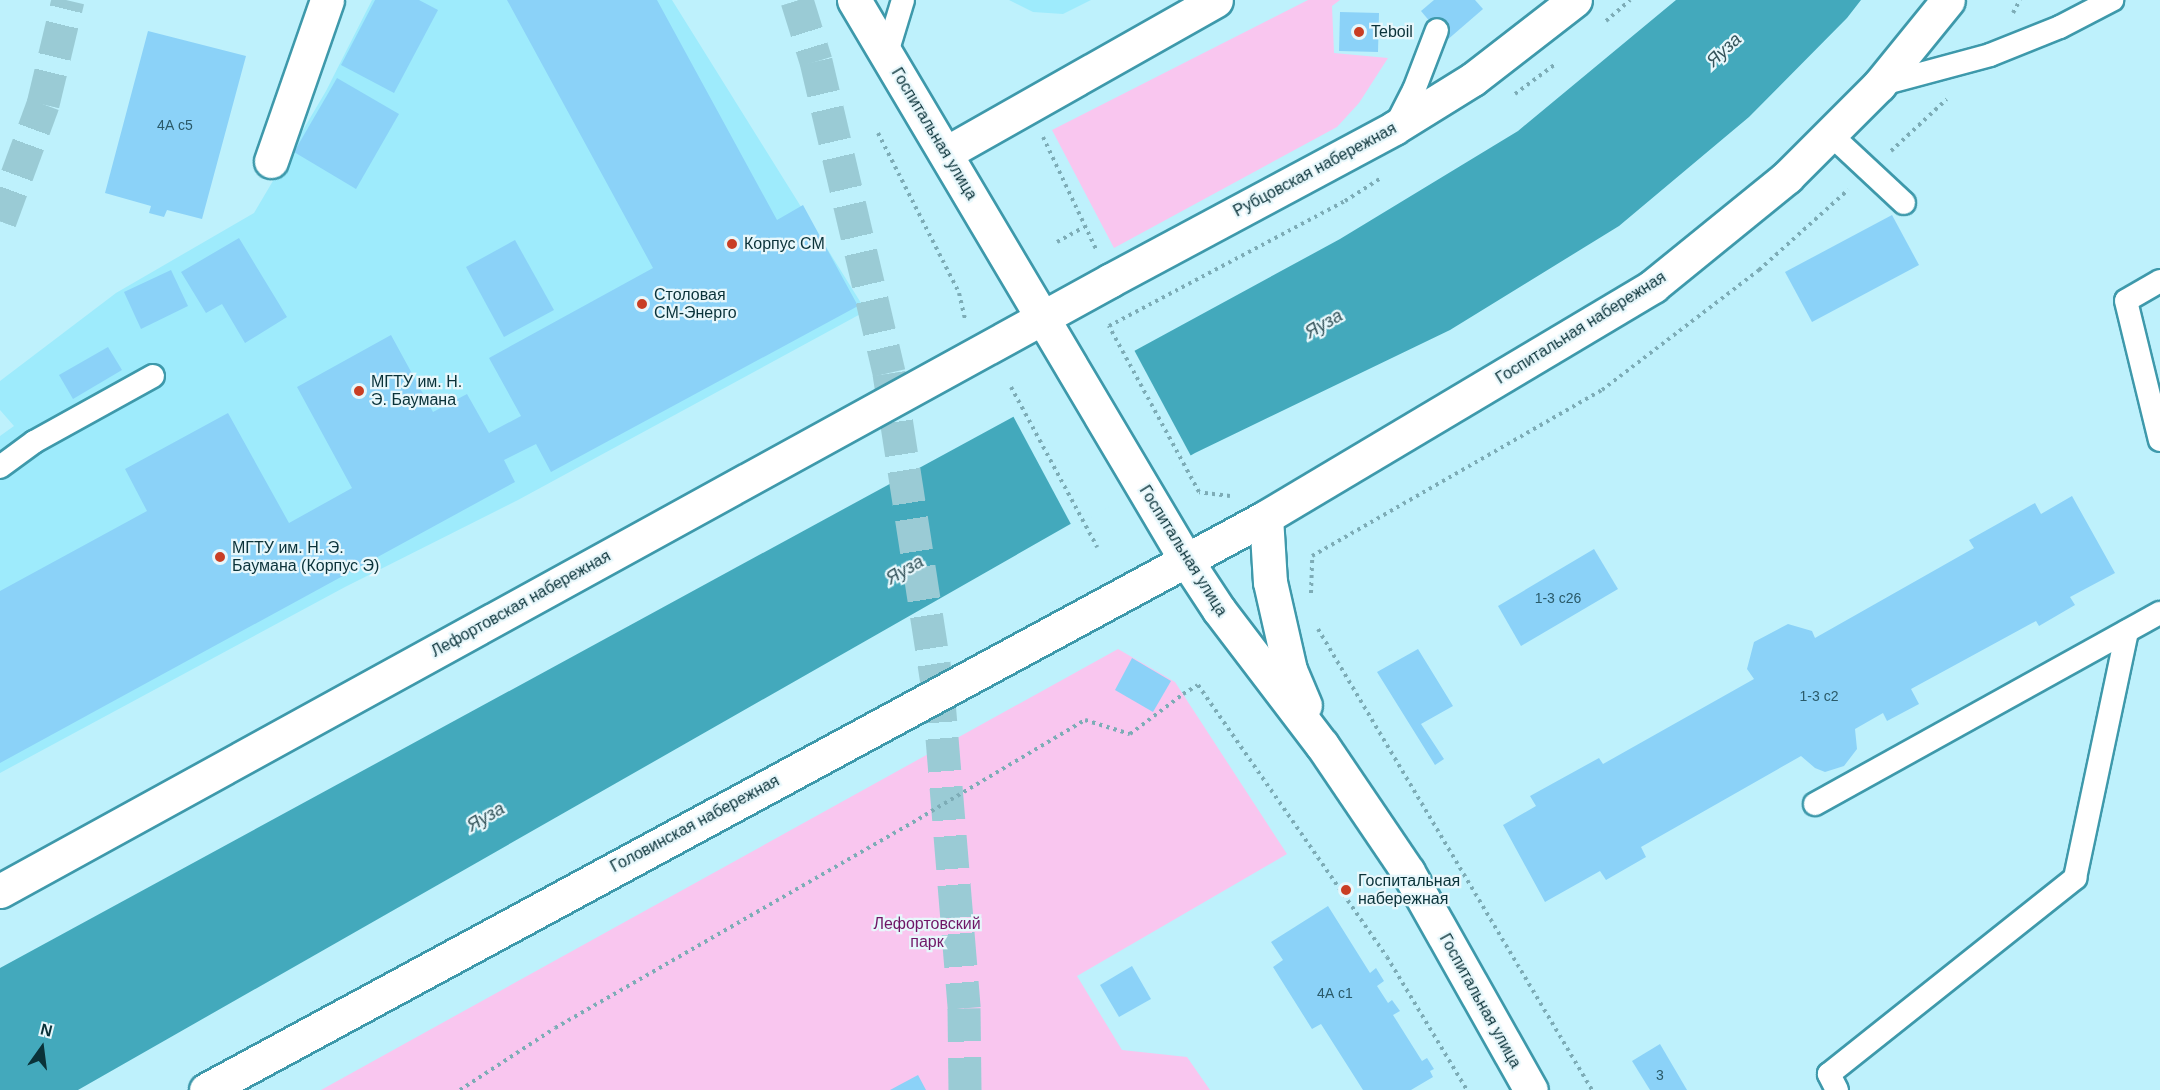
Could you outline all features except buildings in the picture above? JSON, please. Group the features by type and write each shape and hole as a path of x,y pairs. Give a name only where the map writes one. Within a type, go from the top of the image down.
{"main road":[{"path":"271,161 327,0"},
{"name":"Госпитальная улица","path":"854,0 946,153 1064,358 1186,560 1219,610 1322,745 1408,872 1531,1090"},
{"path":"946,153 1216,0"},
{"name":"Рубцовская набережная","path":"1042,318 1394,128 1473,79 1575,0"},
{"name":"Госпитальная набережная","path":"1186,560 1266,517 1653,286 1787,177 1879,85 1948,0"},
{"name":"Лефортовская набережная","path":"0,891 1042,318"},
{"path":"1266,517 1270,582 1290,670 1322,745"},
{"name":"Головинская набережная","path":"206,1090 1186,560"}],"lane":[{"path":"886,56 903,0"},
{"path":"1879,85 1990,55 2060,27 2112,0"},
{"path":"1394,128 1414,90 1437,30"},
{"path":"1830,134 1904,203"},
{"path":"2160,281 2126,301 2160,441"},
{"path":"0,467 34,442 153,376"},
{"path":"1815,804 2160,613"},
{"path":"1837,1090 1829,1074 2075,878 2127,631"}],"path":[{"path":"1990,55 2020,0"},
{"path":"1311,604 1312,556 1602,390 1759,270 1952,94"},
{"path":"878,133 959,293 966,321"},
{"path":"1042,136 1100,256"},
{"path":"1057,242 1084,227"},
{"path":"1129,315 1110,326 1199,492 1230,496"},
{"path":"1011,387 1097,547"},
{"path":"1317,626 1592,1090"},
{"path":"460,1090 555,1028 1085,720 1130,734 1183,694 1198,686 1387,957 1467,1090"}],"shaded area":[{"name":"МГТУ им. Н. Э. Баумана","path":"372,0 672,0 866,311 518,500 345,587 0,773 0,436 14,426 0,410 0,381 116,293 254,213 326,91"},
{"path":"1009,0 1091,0 1063,14 1033,12"}],"green space":[{"path":"1308,0 1340,0 1332,6 1334,53 1388,58 1359,103 1337,127 1114,248 1052,130"},
{"name":"Лефортовский парк","path":"1118,649 1175,682 1287,854 1077,976 1122,1050 1187,1057 1210,1090 321,1090"}],"water":[{"name":"Яуза","path":"1676,0 1861,0 1847,18 1749,117 1619,226 1450,330 1195,453 78,1090 0,1090 0,968 1340,239 1518,131"}],"pier":[{"path":"1133,348 1192,458 1073,528 1012,414"}],"tunnel":[{"path":"0,221 43,104 68,0"},
{"path":"797,0 816,61 889,373 938,689 964,1008 965,1090"}],"place":[{"name":"Teboil","path":"1359,32"},
{"name":"Корпус СМ","path":"732,244"},
{"name":"Столовая СМ-Энерго","path":"642,304"},
{"name":"МГТУ им. Н. Э. Баумана","path":"359,391"},
{"name":"МГТУ им. Н. Э. Баумана (Корпус Э)","path":"220,557"},
{"name":"Госпитальная набережная","path":"1346,890"}]}
